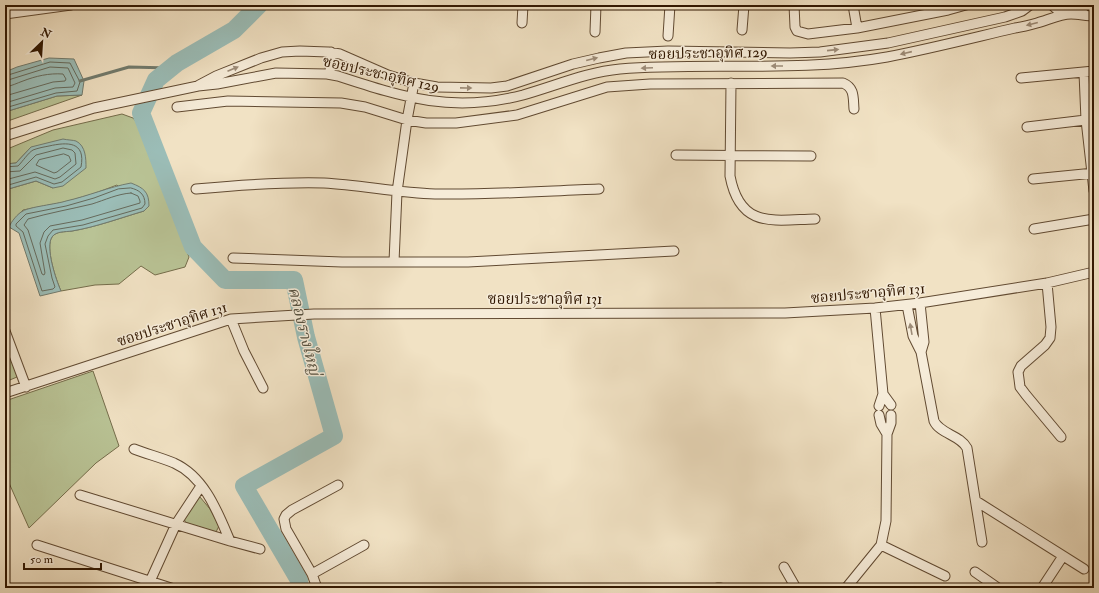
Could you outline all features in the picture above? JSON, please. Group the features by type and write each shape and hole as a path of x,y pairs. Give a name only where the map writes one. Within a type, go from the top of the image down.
{"street":[{"path":"5,14 71,5"},
{"path":"522,23 523,5"},
{"path":"595,32 596,5"},
{"path":"668,36 670,5"},
{"path":"742,30 744,5"},
{"path":"794,5 795,27 797,31 808,34 857,28 966,5"},
{"path":"853,5 857,28"},
{"name":"ซอยประชาอุทิศ 129","path":"195,86 271,54 300,51 331,52 340,54 388,75 414,83 437,87 491,88 508,86 573,64 626,53 668,51 717,53 820,52 888,43 1005,17 1022,11 1030,5"},
{"name":"ซอยประชาอุทิศ 129","path":"1052,5 1063,13 1094,16"},
{"name":"ซอยประชาอุทิศ 129","path":"5,136 94,108 195,86 217,84 276,73 330,74 411,98 451,103 500,100 550,88 599,72 619,69 658,67 793,66 858,61 1004,31 1077,12 1083,9 1086,5"},
{"path":"330,74 331,52"},
{"path":"717,53 718,67"},
{"path":"1021,78 1094,72"},
{"path":"1084,73 1090,120 1094,191"},
{"path":"394,262 397,192 407,120 414,83"},
{"path":"731,83 730,176 732,188 743,207 751,214 762,219 815,219"},
{"path":"177,107 228,101 341,103 365,107 407,120 426,123 456,123 517,115 600,89 628,85 843,83 848,85 853,93 854,109"},
{"path":"1027,127 1090,120"},
{"path":"676,155 811,156"},
{"path":"1034,179 1093,173"},
{"path":"196,189 235,185 322,183 397,192 436,194 599,189"},
{"path":"1034,229 1094,219"},
{"path":"232,258 322,261 468,262 674,251"},
{"name":"ซอยประชาอุทิศ 131","path":"5,393 231,319 314,314 785,313 907,305 1046,283 1094,272"},
{"path":"1046,283 1051,327 1050,338 1045,345 1021,366 1018,372 1020,387 1061,437"},
{"path":"920,303 924,342 921,352"},
{"path":"907,305 913,336 921,352 936,426 964,443 967,448 982,542"},
{"path":"875,308 883,394 879,410 881,424 887,434"},
{"path":"231,319 244,351 263,388"},
{"path":"5,331 26,387"},
{"path":"846,588 881,545 886,521 887,434 891,423 891,410 883,394"},
{"path":"134,450 175,463 193,476 214,505 230,541"},
{"path":"317,588 312,574 286,529 284,519 292,510 338,485"},
{"path":"148,585 176,524 201,486"},
{"path":"80,495 260,549"},
{"path":"976,501 1084,569"},
{"path":"37,545 148,585 171,588"},
{"path":"312,574 364,545"},
{"path":"881,545 945,576"},
{"path":"1042,588 1062,556"},
{"path":"784,567 796,588"},
{"path":"975,572 998,588"}],"green space":[{"path":"82,95 5,122 5,112 57,96"},
{"path":"122,114 133,118 140,126 189,257 185,267 155,275 141,266 119,284 95,285 61,291 50,256 50,242 54,235 61,232 90,227 144,211 117,185 65,202 23,210 11,224 5,237 5,190 36,181 53,188 31,147 16,163 5,164 5,150 53,130"},
{"path":"5,339 17,372 17,377 5,382"},
{"path":"93,371 119,446 96,463 29,528 5,474 5,401"},
{"path":"200,497 210,509 219,526 216,532 186,523 184,519 188,510"}],"water":[{"path":"49,58 74,59 84,81 82,95 57,96 5,112 5,72"},
{"path":"63,139 76,141 82,146 85,153 86,168 63,186 53,188 36,181 5,190 5,164 16,163 31,147"},
{"path":"131,183 145,191 148,197 149,206 144,211 108,222 54,235 50,242 50,256 61,291 40,296 19,233 9,227 15,218 21,212 26,210 82,197"}],"waterway":[{"name":"คลองรางใหญ่","path":"259,5 234,30 177,63 156,80 141,113 193,247 225,280 294,280 306,337 334,436 244,486 299,580 300,588"},
{"path":"80,81 129,67 170,68"}]}
